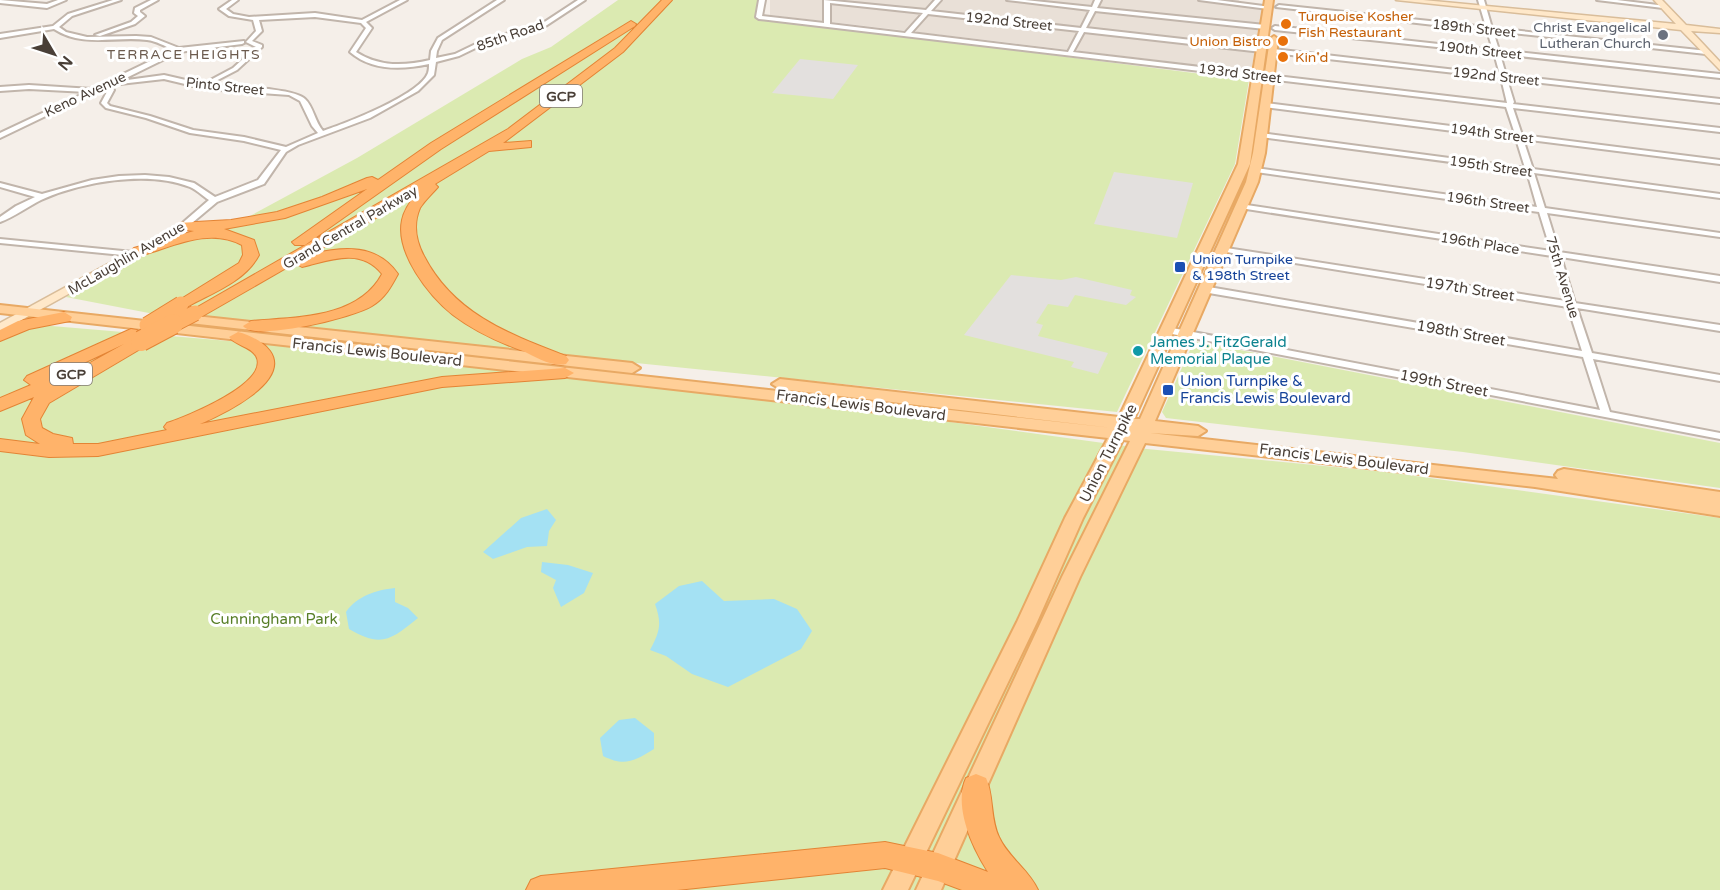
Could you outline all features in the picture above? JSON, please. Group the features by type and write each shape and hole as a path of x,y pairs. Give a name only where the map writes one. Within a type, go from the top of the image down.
{"highway":[{"name":"GCP","path":"454,167 498,146 526,144 518,134 522,125 626,43 667,0"},
{"name":"Grand Central Parkway","path":"193,307 286,251 473,122 595,49 653,3"},
{"path":"585,72 626,43"},
{"path":"566,69 595,49"},
{"path":"422,155 528,95"},
{"path":"394,202 515,123 544,103 547,98"},
{"path":"183,226 213,227 244,223 332,197 383,175 430,145 473,122"},
{"path":"454,167 424,193 411,212 408,236 414,255 439,292 462,314 562,366"},
{"name":"Grand Central Parkway","path":"0,405 394,202 454,167"},
{"path":"136,253 177,239 211,234 234,236 249,243 251,255 242,269 193,307"},
{"path":"135,336 46,397 32,412 30,423 33,431 56,442 107,441 155,433 207,414 243,393 264,372 266,361 244,331 350,311 377,295 387,285 390,274 377,257 363,253 319,257 296,265 259,284 193,307"},
{"path":"0,336 24,325 64,317"},
{"name":"Grand Central Parkway","path":"0,393 135,336"},
{"path":"0,446 49,451 98,450 442,382 562,366"},
{"path":"976,786 977,812 986,841 1000,867 1023,890"},
{"path":"541,890 862,855 885,855 910,860 933,879 999,890"}],"main road":[{"name":"Union Turnpike","path":"933,879 1071,577 1133,429 1167,330 1244,164 1263,76 1273,51 1269,3"},
{"name":"Union Turnpike","path":"895,890 1027,622 1074,518 1133,429 1185,333 1256,170 1265,105 1262,50 1279,4"},
{"name":"Francis Lewis Boulevard","path":"0,300 244,331 1581,477 1720,498"},
{"name":"Francis Lewis Boulevard","path":"0,309 64,317 244,331"},
{"name":"Francis Lewis Boulevard","path":"1133,429 1535,481 1720,510"}],"street":[{"path":"0,1 46,6 63,0"},
{"path":"55,27 63,18 118,0"},
{"path":"93,38 137,22 142,16 136,13 137,9 155,0"},
{"path":"236,0 224,6 223,11 234,16 256,20 304,15 363,22 404,0"},
{"name":"McLaughlin Avenue","path":"28,313 183,226 214,200 261,182 287,149 368,117 416,90 430,78 436,45 444,36 501,0"},
{"name":"85th Road","path":"363,22 369,28 356,43 353,52 357,56 388,67 403,67 458,55 488,40 542,26 582,0"},
{"name":"193rd Street","path":"762,0 759,16 1720,130"},
{"path":"907,34 938,0"},
{"name":"190th Street","path":"1010,0 1720,76"},
{"path":"1070,53 1098,0"},
{"path":"1202,0 1269,3"},
{"path":"1400,0 1478,4 1720,31"},
{"path":"1600,0 1661,3 1720,67"},
{"path":"827,1 827,25"},
{"name":"192nd Street","path":"827,1 1262,50"},
{"name":"189th Street","path":"1279,4 1706,52"},
{"name":"75th Avenue","path":"1478,4 1493,52 1504,101 1509,105"},
{"path":"200,86 240,66 260,46 247,41 259,31 256,20"},
{"path":"0,36 55,27 69,35 93,38 147,38 177,51"},
{"name":"Keno Avenue","path":"0,136 177,51 247,41"},
{"name":"192nd Street","path":"1273,51 1720,101"},
{"name":"75th Avenue","path":"1493,52 1505,77 1511,102 1509,105 1606,414"},
{"name":"Pinto Street","path":"107,84 164,77 200,86 296,94 303,100 315,126 322,134"},
{"path":"211,87 216,80"},
{"path":"107,84 111,90 104,103 108,107 148,117 192,132 244,139 287,149"},
{"path":"0,89 29,87 93,90"},
{"name":"194th Street","path":"1265,105 1720,162"},
{"name":"195th Street","path":"1261,135 1720,196"},
{"name":"196th Street","path":"1256,170 1720,235"},
{"path":"0,220 42,197 98,182 150,178 190,184 214,200"},
{"path":"0,185 42,197"},
{"name":"196th Place","path":"1240,206 1720,279"},
{"path":"0,241 136,253"},
{"name":"197th Street","path":"1220,249 1720,328"},
{"name":"198th Street","path":"1203,289 1720,378"},
{"path":"0,328 28,313"},
{"name":"199th Street","path":"1167,330 1720,436"}],"shaded area":[{"path":"770,0 1239,0 1238,5 1263,8 1251,71 770,15"},
{"path":"800,59 858,65 833,99 772,93"},
{"path":"1114,172 1193,183 1177,238 1094,224"},
{"path":"1011,275 1061,280 1076,277 1132,290 1130,295 1136,297 1126,305 1075,295 1068,307 1048,304 1036,323 1043,325 1038,336 1108,353 1098,374 1071,367 1074,362 964,335"}],"green space":[{"path":"618,0 761,0 758,18 1249,80 1235,164 1117,412 154,314 66,297 166,238 237,223 357,158 522,59 551,47"},
{"name":"Cunningham Park","path":"28,324 253,343 862,410 1147,449 1386,472 1720,518 1720,890 0,890 0,339"},
{"path":"1194,341 1720,443 1720,488 1463,452 1166,418 1162,412"}],"water":[{"path":"547,509 556,520 549,531 547,546 527,547 493,559 483,552 521,518"},
{"path":"542,562 568,565 593,573 584,593 561,607 553,588 556,580 541,572"},
{"path":"702,581 724,601 774,599 797,609 812,631 801,649 728,687 692,674 666,656 650,650 659,627 655,604 679,586"},
{"path":"395,588 395,602 408,608 418,618 400,632 385,639 369,638 349,629 346,612 350,606 374,592"},
{"path":"635,718 654,733 654,749 641,757 624,762 603,756 600,738 619,720"}],"place":[{"name":"Turquoise Kosher Fish Restaurant","path":"1286,24"},
{"name":"Christ Evangelical Lutheran Church","path":"1663,35"},
{"name":"Union Bistro","path":"1283,41"},
{"name":"Kin'd","path":"1283,57"},
{"name":"Union Turnpike & 198th Street","path":"1180,267"},
{"name":"James J. FitzGerald Memorial Plaque","path":"1138,351"},
{"name":"Union Turnpike & Francis Lewis Boulevard","path":"1168,390"}],"district":[{"name":"TERRACE HEIGHTS","path":"184,54"}]}
